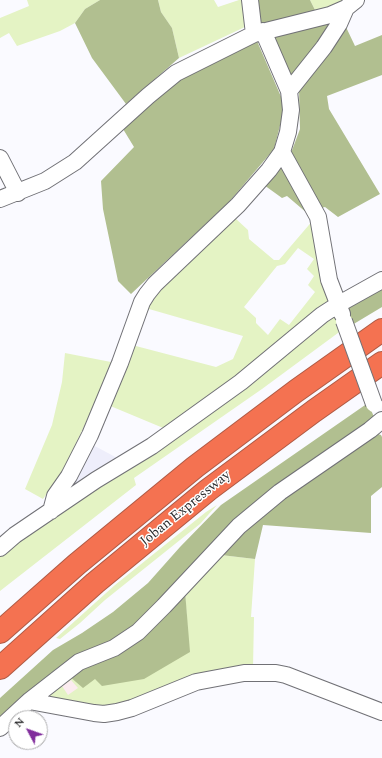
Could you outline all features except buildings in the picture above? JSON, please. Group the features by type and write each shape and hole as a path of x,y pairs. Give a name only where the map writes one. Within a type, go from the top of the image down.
{"highway":[{"name":"Joban Expressway","path":"0,632 77,564 195,467 296,391 382,330"},
{"name":"Joban Expressway","path":"0,668 95,583 208,490 314,411 382,363"}],"street":[{"path":"51,511 55,496 69,476 90,436 120,363 142,302 147,294 238,205 269,170 282,152 288,132 291,110 289,91 258,33 250,0"},
{"path":"0,199 45,181 75,162 148,96 176,73 258,33 330,15 351,4"},
{"path":"289,91 331,36 351,4"},
{"path":"0,728 29,701 79,662 114,648 138,632 239,526 280,492 381,424 330,280 318,217 282,152"},
{"path":"0,158 18,192"},
{"path":"0,548 15,535 96,480 152,446 242,382 322,315 382,280"},
{"path":"29,701 104,714 132,708 196,682 233,675 276,673 286,675 382,712"}],"shaded area":[{"path":"91,444 121,460 71,490 66,489"},
{"path":"69,676 83,688 64,703 41,698"}],"green space":[{"path":"27,0 100,0 85,9 75,23 60,31 17,46 9,33 0,38 0,18 29,6"},
{"path":"100,0 158,0 161,12 172,28 179,58 126,104 92,58 75,23 85,9"},
{"path":"158,0 214,0 218,7 239,0 244,0 247,26 179,58 172,28 161,12"},
{"path":"256,0 310,0 316,12 259,24"},
{"path":"310,0 346,0 339,6 316,12"},
{"path":"335,20 292,79 271,36"},
{"path":"345,25 355,46 382,35 382,75 327,96 329,109 380,194 338,217 325,207 321,208 291,153 300,129 299,89"},
{"path":"257,41 282,99 283,114 274,149 229,202 131,294 118,281 103,209 101,181 134,147 123,129 170,86 192,72 247,44"},
{"path":"283,162 314,219 287,196 282,198 264,185"},
{"path":"235,218 248,230 249,239 274,260 279,260 314,219 325,280 331,296 319,311 235,380 168,430 108,405 117,386 146,306 153,295","holes":["298,248 314,259 307,269 314,276 308,285 315,292 289,325 280,319 268,335 256,323 256,318 244,307 277,266 285,264","149,309 243,336 233,359 216,367 132,345"]},
{"path":"382,286 382,307 352,325 347,305"},
{"path":"333,313 342,330 262,389 134,478 136,485 0,591 0,556 21,538"},
{"path":"65,353 111,362 96,400 62,472 43,499 25,489 52,425 62,382"},
{"path":"368,403 374,417 274,492 141,621 16,710 8,710 8,715 0,721 0,698 53,650 113,612 148,583 180,547 221,505"},
{"path":"375,433 381,435 382,437 382,487 371,496 371,533 263,525 255,559 221,555 251,522"},
{"path":"217,505 200,524 105,600 60,639 56,638 115,585 206,512"},
{"path":"221,555 255,559 251,617 254,617 253,668 103,709 41,698 69,676 96,679 189,652 185,591","holes":["71,680 78,688 68,695 62,686"]},
{"path":"185,591 190,652 144,679 102,686 95,679 83,688 69,676"}]}
